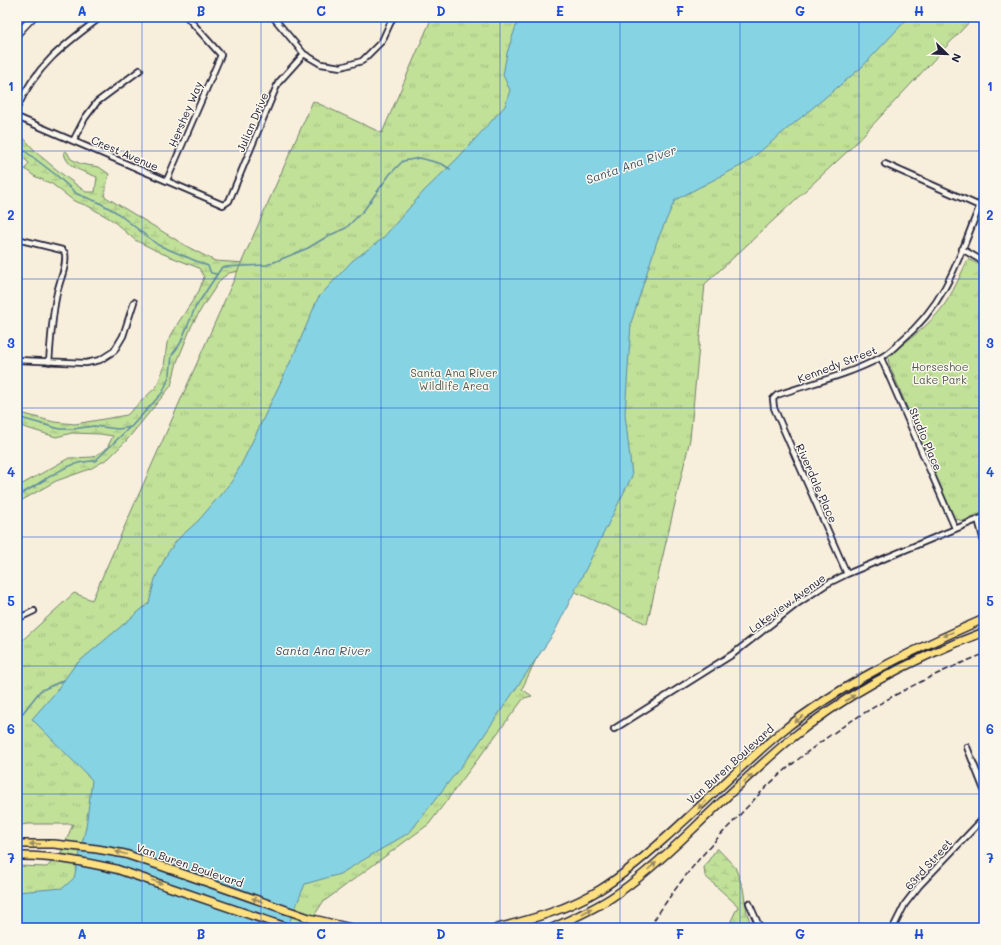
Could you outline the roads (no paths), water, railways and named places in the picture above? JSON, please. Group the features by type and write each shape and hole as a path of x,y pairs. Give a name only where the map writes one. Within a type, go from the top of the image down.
{"main road":[{"path":"17,34 33,17"},
{"name":"Van Buren Boulevard","path":"497,928 530,920 558,910 601,889 637,864 781,732 814,708 895,659 925,644 984,619"},
{"name":"Van Buren Boulevard","path":"552,928 576,918 611,898 647,871 788,742 820,717 883,678 952,644 984,632"},
{"name":"Van Buren Boulevard","path":"17,844 54,844 124,854 158,864 294,913 351,928"},
{"path":"17,856 30,855 116,869 289,928"}],"street":[{"path":"17,108 27,88 41,67 68,42 101,17"},
{"name":"Hershey Way","path":"167,180 221,55 187,17"},
{"path":"273,17 304,54 321,64 341,67 362,61 382,41 394,17"},
{"name":"Julian Drive","path":"226,204 229,201 278,83 304,54"},
{"path":"74,141 85,118 97,102 140,70"},
{"name":"Crest Avenue","path":"17,117 223,205 226,204"},
{"path":"885,164 982,207"},
{"name":"Kennedy Street","path":"773,399 777,395 821,382 881,358 908,336 935,306 946,288 962,249 982,207 984,195"},
{"path":"17,239 62,250 65,253 66,261 57,293 52,322 49,362"},
{"path":"962,249 984,262"},
{"path":"17,360 86,363 100,360 114,351 123,336 134,302"},
{"name":"Studio Place","path":"881,358 955,528"},
{"name":"Riverdale Place","path":"773,399 774,408 847,574"},
{"name":"Lakeview Avenue","path":"614,729 733,654 798,604 827,584 847,574 984,517"},
{"path":"978,519 984,542"},
{"path":"17,619 34,611"},
{"path":"967,747 984,790"},
{"name":"63rd Street","path":"893,928 905,904 916,889 984,819"},
{"path":"749,903 760,928"}],"water":[{"name":"Santa Ana River","path":"519,17 909,17 862,67 746,163 675,200 657,241 631,323 625,414 632,476 554,633 476,747 410,832 340,874 305,884 287,928 17,928 17,892 63,888 74,878 86,827 92,780 32,719 54,694 75,665 149,603 155,579 167,554 177,540 199,520 232,481 296,350 318,298 352,261 382,239 424,191 457,159 505,106 510,90 503,75 507,53"}],"waterway":[{"path":"17,145 56,175 77,194 98,202 116,212 158,245 208,266 211,273 217,274"},
{"path":"17,417 60,429 94,426 118,429 131,427 163,392 170,374 172,355 180,344 195,308 222,267 267,265 308,248 328,236 346,228 364,210 390,174 403,161 420,158 442,164 450,169"},
{"path":"17,496 64,468 74,464 95,461 130,427"},
{"path":"17,717 22,714 40,691 64,680"}],"railway":[{"path":"649,928 679,885 712,844 777,777 806,753 829,736 904,690 984,654"}],"park label":[{"name":"Horseshoe Lake Park","path":"940,372"},
{"name":"Santa Ana River Wildlife Area","path":"454,378"}]}
